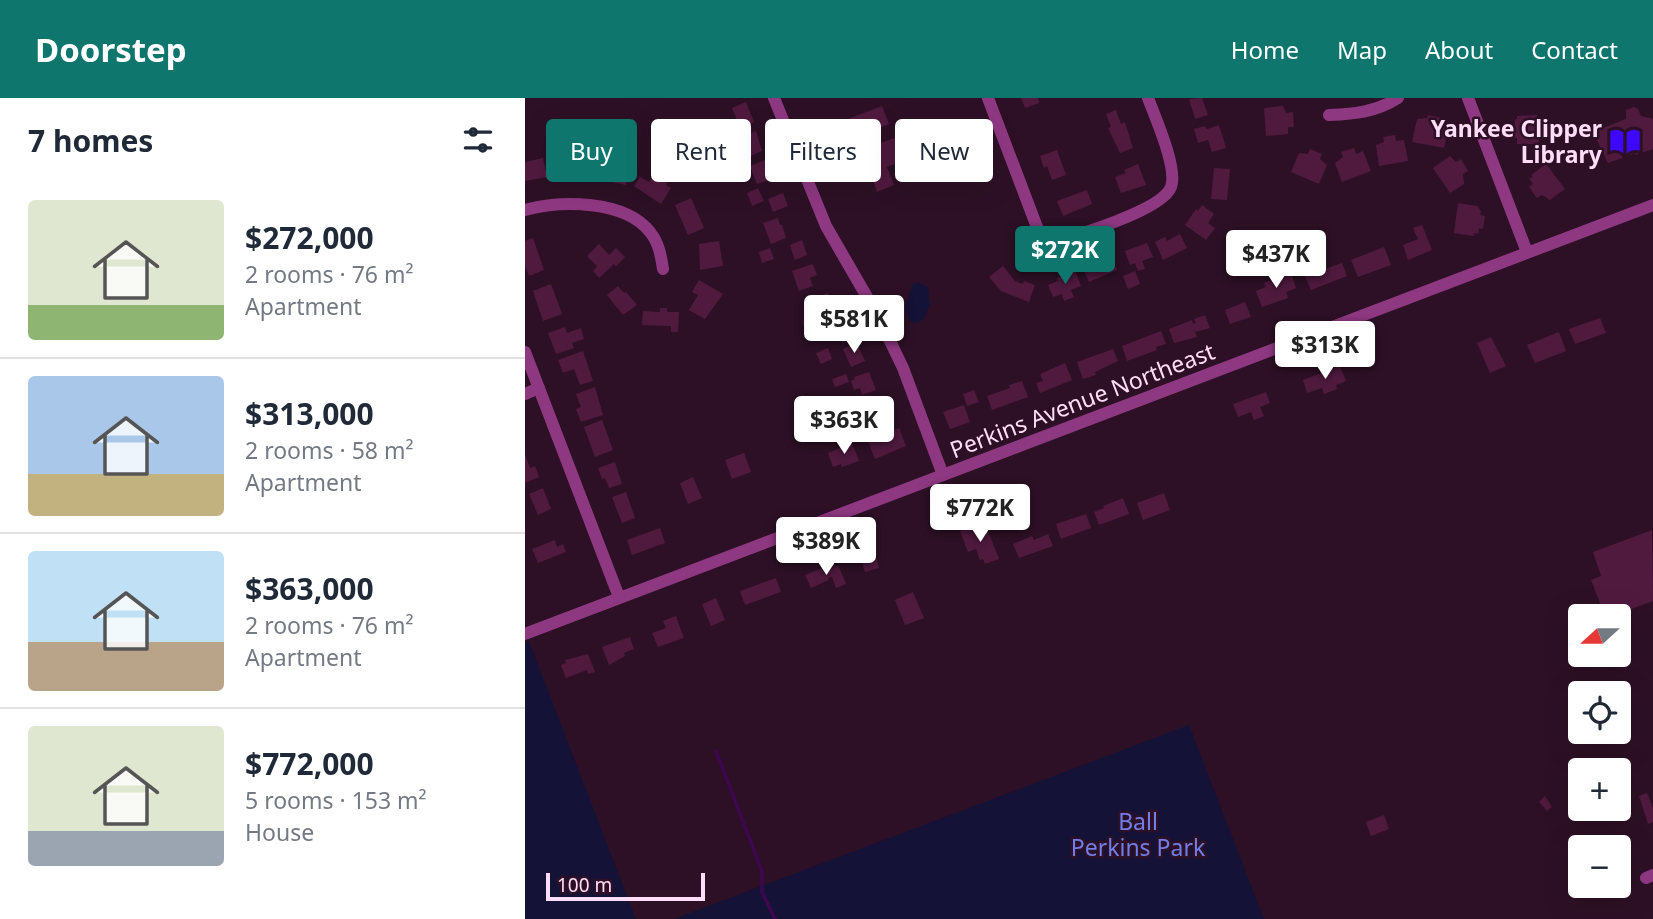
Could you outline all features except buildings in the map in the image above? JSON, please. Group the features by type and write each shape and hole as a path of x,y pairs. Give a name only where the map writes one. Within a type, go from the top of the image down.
{"street":[{"path":"988,98 1041,236 1050,243 1145,210 1162,200 1171,187 1171,170 1165,144 1148,98"},
{"path":"1329,115 1366,113 1398,98"},
{"path":"1468,98 1527,253"},
{"path":"779,99 826,226 878,316 903,368 943,475"},
{"path":"525,209 586,205 605,207 630,217 642,223 652,234 663,268"},
{"name":"Perkins Avenue Northeast","path":"525,634 1653,205"},
{"path":"525,352 619,597"},
{"path":"525,394 539,388"}],"green space":[{"path":"918,282 928,287 930,304 924,319 916,323 910,321 905,309 912,285"},
{"path":"529,641 636,919 525,919 525,643"},
{"name":"Ball Perkins Park","path":"1189,725 1264,919 674,919"}],"waterway":[{"path":"716,751 762,871 762,892 775,919"}],"place":[{"name":"Yankee Clipper Library","path":"1625,141"}]}
